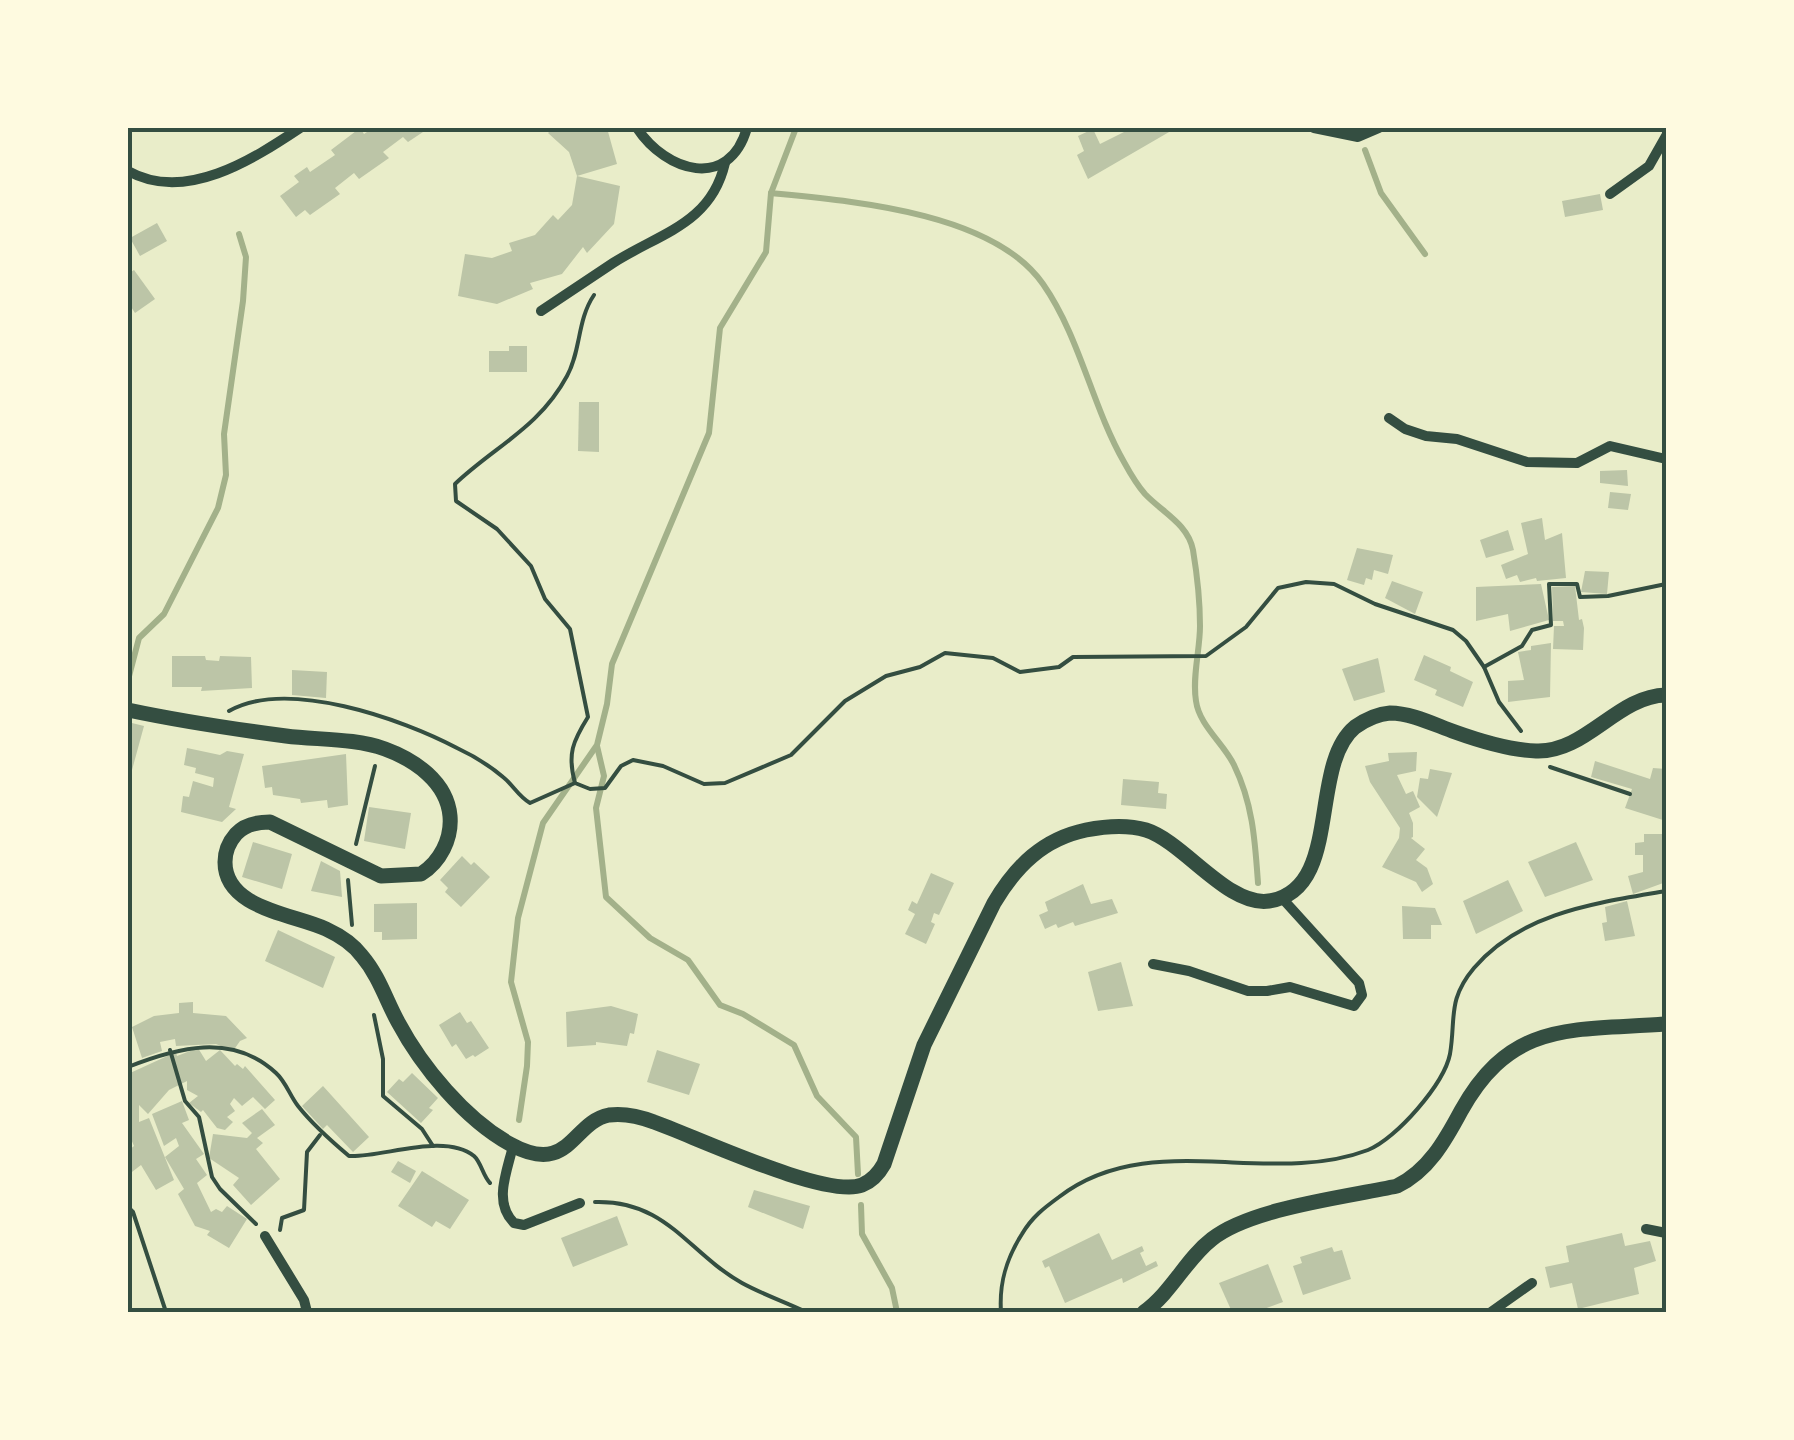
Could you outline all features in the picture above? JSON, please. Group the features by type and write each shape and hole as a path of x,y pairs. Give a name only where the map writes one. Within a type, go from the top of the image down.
{"street":[{"path":"128,171 142,179 174,184 203,180 300,128"},
{"path":"638,128 653,147 684,167 704,169 725,163 737,153 747,128"},
{"path":"1314,128 1358,136 1379,128"},
{"path":"1610,194 1649,166 1666,136"},
{"path":"541,312 617,260 689,220 705,207 720,185 725,163"},
{"path":"1389,418 1426,436 1457,440 1528,462 1577,463 1610,446 1666,459"},
{"path":"128,710 286,736 379,746 415,763 438,785 447,800 451,823 446,843 431,867 420,874 381,876 270,822 259,822 238,832 226,852 226,870 233,886 254,904 326,929 359,952 423,1060 480,1123 513,1146 532,1152 559,1150 575,1142 600,1118 628,1115 778,1170 850,1187 862,1185 879,1173 890,1152 907,1088 924,1045 994,902 1006,883 1040,848 1080,832 1106,826 1130,827 1174,845 1242,895 1258,901 1281,897 1304,878 1313,863 1333,764 1346,736 1365,720 1391,713 1478,740 1521,741 1552,750 1580,738 1633,703 1666,695"},
{"path":"1153,964 1189,971 1248,991 1290,987 1354,1006 1362,995 1359,983 1281,897"},
{"path":"1144,1312 1174,1285 1209,1241 1224,1230 1248,1219 1398,1186 1412,1179 1450,1132 1488,1068 1508,1051 1547,1035 1666,1024"},
{"path":"513,1146 502,1192 509,1219 524,1226 580,1203"},
{"path":"1646,1229 1666,1232"},
{"path":"265,1236 304,1300 307,1312"},
{"path":"1490,1312 1532,1284"}],"path":[{"path":"595,292 584,308 568,374 532,424 455,484 454,494 456,501 497,529 532,566 545,598 570,628 588,717 570,745 575,783 605,788 621,766 634,760 663,766 704,784 725,783 791,755 845,701 886,676 920,667 945,653 992,658 1020,672 1060,666 1073,658 1206,656 1246,627 1278,588 1306,582 1334,584 1376,604 1454,630 1484,666 1521,741 1556,771 1630,794"},
{"path":"1484,666 1522,646 1532,630 1552,625 1549,584 1578,584 1580,597 1608,596 1666,584"},
{"path":"356,845 379,746"},
{"path":"347,881 352,924"},
{"path":"1002,1312 1000,1291 1010,1254 1032,1218 1067,1191 1096,1174 1127,1165 1187,1160 1296,1166 1334,1161 1372,1149 1397,1133 1438,1080 1450,1056 1450,1020 1460,989 1473,969 1497,946 1551,914 1666,892"},
{"path":"373,1008 383,1059 383,1096 422,1128 433,1146"},
{"path":"128,1067 170,1050 213,1047 262,1062 280,1076 295,1104 321,1133 349,1156 433,1146 474,1156 486,1179 502,1192"},
{"path":"170,1050 186,1101 198,1117 212,1176 265,1236 279,1235 282,1218 304,1210 307,1152 321,1133"},
{"path":"580,1203 623,1203 655,1215 740,1282 806,1312"},
{"path":"128,1207 133,1212 166,1312"}],"building":[{"path":"360,128 364,134 373,128 429,128 408,142 403,137 383,152 389,158 359,179 354,173 335,188 340,194 310,215 305,210 296,217 280,196 299,182 294,176 307,167 310,172 335,155 331,150"},
{"path":"553,128 607,128 617,164 577,176 569,152 548,133"},
{"path":"1132,128 1176,128 1088,179 1077,155 1084,151 1078,136 1093,129 1100,144"},
{"path":"577,176 620,186 614,224 587,253 583,247 562,274 530,283 533,289 497,304 458,296 465,254 492,258 512,251 509,243 535,235 553,215 558,220 572,205"},
{"path":"1600,194 1603,210 1565,217 1562,201"},
{"path":"157,223 167,241 140,256 130,238"},
{"path":"134,270 155,299 135,313 128,302 128,274"},
{"path":"509,346 527,346 527,372 489,372 489,351 509,351"},
{"path":"579,402 599,402 599,452 578,451"},
{"path":"1627,470 1628,486 1600,483 1600,471"},
{"path":"1610,492 1631,494 1628,510 1608,508"},
{"path":"1542,518 1545,540 1562,533 1566,578 1520,582 1517,575 1506,579 1501,565 1528,554 1521,523"},
{"path":"1508,530 1514,550 1486,558 1480,540"},
{"path":"1357,548 1393,555 1388,574 1374,570 1372,580 1366,578 1364,585 1347,580"},
{"path":"1585,571 1609,572 1607,594 1581,592"},
{"path":"1392,581 1423,592 1415,614 1385,598"},
{"path":"1541,584 1549,620 1510,631 1508,614 1476,621 1476,587"},
{"path":"1575,586 1579,620 1582,619 1584,628 1583,650 1553,649 1554,626 1564,626 1563,621 1553,621 1552,587"},
{"path":"1551,643 1550,697 1508,702 1508,681 1524,680 1518,652"},
{"path":"1424,655 1473,682 1463,707 1435,695 1437,690 1414,680"},
{"path":"172,656 205,656 206,660 219,661 220,656 251,657 252,688 201,691 202,687 172,687"},
{"path":"1378,658 1385,692 1354,701 1342,669"},
{"path":"292,670 327,672 326,698 292,695"},
{"path":"128,722 144,726 129,781 128,781"},
{"path":"187,748 220,755 227,751 244,754 229,807 236,809 222,822 181,812 183,796 189,797 193,781 213,787 214,778 184,765"},
{"path":"1417,752 1416,771 1397,775 1406,794 1413,791 1420,807 1409,813 1413,823 1411,838 1425,849 1416,860 1427,868 1433,884 1422,892 1416,882 1382,867 1399,838 1400,828 1370,782 1365,766 1389,761 1388,753"},
{"path":"346,754 348,805 328,808 327,800 301,803 300,799 273,795 272,787 265,788 262,766"},
{"path":"1595,761 1650,779 1653,768 1666,769 1666,821 1625,808 1632,789 1591,777"},
{"path":"1430,769 1452,773 1437,817 1417,797 1420,778 1428,779"},
{"path":"1123,779 1159,782 1158,793 1167,794 1166,809 1121,805"},
{"path":"369,807 411,813 405,849 364,841"},
{"path":"1644,834 1666,834 1666,882 1633,894 1628,876 1643,872 1643,855 1635,855 1635,843 1644,842"},
{"path":"253,842 292,854 282,889 242,877"},
{"path":"1576,842 1593,880 1545,897 1528,862"},
{"path":"462,856 490,877 461,907 445,892 448,888 440,880"},
{"path":"321,861 340,871 342,897 311,891"},
{"path":"931,873 954,883 939,915 934,913 931,922 935,924 926,944 905,934 915,914 908,910 912,901 917,904"},
{"path":"1508,880 1523,911 1476,934 1463,901"},
{"path":"1083,884 1091,904 1112,899 1118,913 1075,926 1073,922 1045,929 1039,915 1048,911 1045,902"},
{"path":"1627,901 1635,936 1605,941 1605,907"},
{"path":"417,903 417,939 382,940 382,932 374,932 374,904"},
{"path":"1402,906 1435,908 1442,925 1431,925 1431,939 1403,939"},
{"path":"278,930 335,957 323,988 265,961"},
{"path":"1121,962 1133,1006 1098,1011 1088,972"},
{"path":"193,1002 193,1013 226,1016 247,1038 233,1051 216,1044 176,1046 175,1039 160,1042 162,1051 142,1058 132,1027 154,1016 179,1013 179,1003"},
{"path":"611,1006 638,1014 627,1046 596,1042 567,1047 566,1012"},
{"path":"460,1012 489,1048 475,1057 466,1059 456,1044 452,1047 439,1025"},
{"path":"198,1048 206,1061 220,1050 235,1066 245,1066 275,1100 265,1109 253,1097 242,1106 234,1098 230,1104 235,1111 227,1117 233,1122 225,1130 217,1128 203,1110 189,1103 198,1096 187,1090 187,1081 169,1090 148,1114 139,1105 139,1122 149,1118 174,1180 156,1190 141,1165 128,1175 128,1151 134,1146 128,1132 128,1074 176,1052 177,1056"},
{"path":"657,1050 700,1064 689,1095 647,1082"},
{"path":"412,1073 438,1098 421,1123 387,1092 399,1079 403,1082"},
{"path":"323,1086 369,1137 353,1152 327,1125 323,1129 302,1106"},
{"path":"182,1101 189,1120 182,1123 204,1154 196,1159 207,1175 197,1183 211,1212 222,1212 227,1206 247,1219 229,1248 207,1235 210,1231 195,1226 178,1194 184,1189 165,1157 179,1146 176,1138 164,1146 152,1114"},
{"path":"262,1109 275,1125 257,1138 263,1143 256,1149 280,1179 251,1205 233,1185 239,1178 209,1158 213,1134 247,1138 252,1133 242,1123"},
{"path":"398,1161 416,1171 410,1183 391,1172"},
{"path":"422,1171 469,1200 450,1229 436,1221 432,1227 398,1206"},
{"path":"754,1190 810,1206 803,1229 748,1207"},
{"path":"617,1216 628,1245 573,1267 561,1238"},
{"path":"1099,1233 1112,1260 1142,1246 1144,1251 1140,1253 1146,1266 1156,1261 1158,1266 1065,1303 1049,1266 1045,1268 1042,1261"},
{"path":"1622,1233 1625,1246 1650,1241 1656,1261 1634,1268 1639,1294 1578,1309 1572,1283 1550,1288 1545,1267 1569,1262 1566,1246"},
{"path":"1332,1247 1334,1252 1342,1250 1351,1279 1303,1295 1293,1266 1302,1263 1300,1257"},
{"path":"1268,1264 1283,1302 1256,1312 1232,1312 1219,1283"}],"waterway":[{"path":"519,1120 528,1042 511,982 518,918 543,823 597,745 612,664 709,433 720,328 766,252 771,193 796,128"},
{"path":"1365,150 1381,193 1425,254"},
{"path":"771,193 879,206 956,226 991,241 1020,260 1043,284 1067,326 1103,418 1129,470 1145,494 1180,526 1190,541 1200,617 1196,701 1202,718 1230,757 1245,794 1258,883"},
{"path":"128,680 139,638 164,614 218,508 226,475 224,434 243,301 246,257 239,234"},
{"path":"597,746 604,776 596,808 606,897 650,938 688,960 720,1005 743,1014 794,1045 817,1096 856,1137 858,1174"},
{"path":"861,1205 862,1234 892,1288 897,1312"}]}
